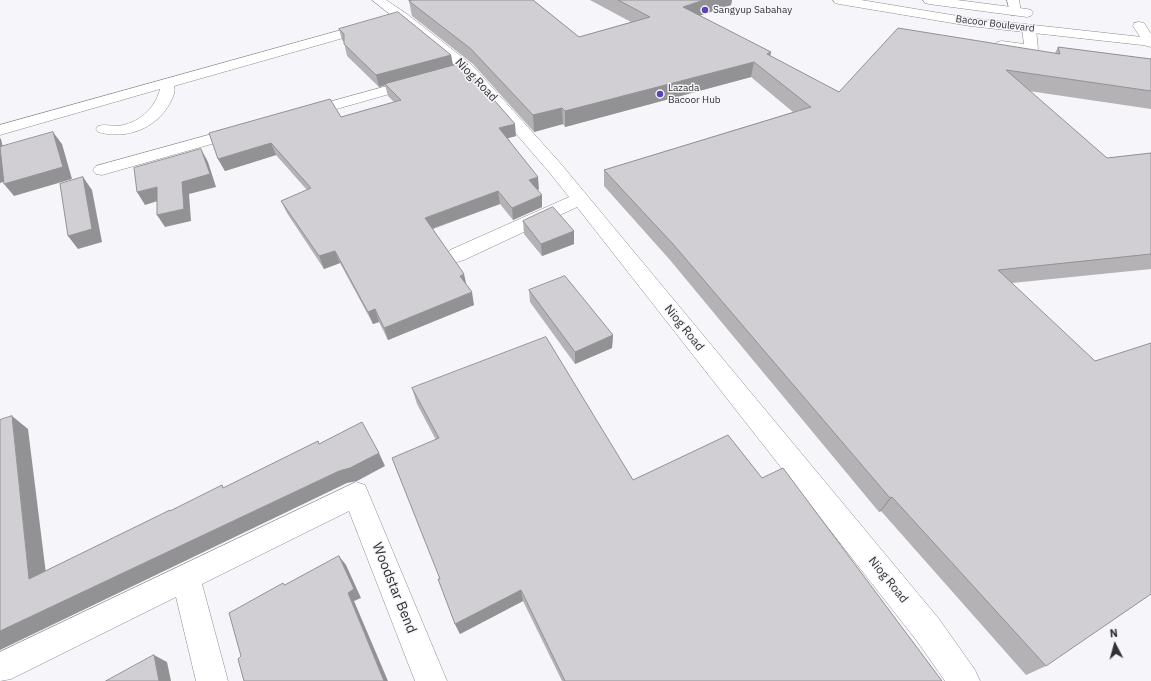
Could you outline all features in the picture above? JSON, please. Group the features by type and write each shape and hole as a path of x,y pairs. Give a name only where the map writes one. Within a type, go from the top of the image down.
{"street":[{"name":"Niog Road","path":"378,0 391,20 460,70 580,199 928,630 964,681"},
{"name":"Bacoor Boulevard","path":"839,0 970,22 1151,43"},
{"name":"Bacoor Boulevard","path":"929,0 1014,6 1038,14"},
{"path":"0,130 391,20"},
{"path":"1123,24 1145,26 1151,43"},
{"path":"992,43 1031,49 1029,28"},
{"path":"292,117 429,78"},
{"path":"104,129 117,132 148,121 157,112 163,102 168,90 166,83"},
{"path":"102,170 254,128"},
{"path":"457,255 580,199"},
{"name":"Woodstar Bend","path":"186,577 356,494 431,681"},
{"path":"0,668 186,577 212,681"}],"building":[{"path":"533,0 579,37 650,17 618,0 704,0 683,7 771,52 767,54 839,92 898,28 1060,54 1058,47 1151,59 1151,91 1006,70 1107,158 1151,153 1151,254 998,270 1095,361 1151,343 1151,594 1046,666 892,497 890,498 673,244 604,170 811,107 754,62 565,111 562,108 533,115 471,49 409,1"},
{"path":"398,12 451,55 376,75 344,44 344,34 339,29"},
{"path":"462,63 515,124 499,128 538,177 529,180 542,195 512,208 498,191 425,218 464,274 460,276 472,292 384,328 375,309 368,312 335,251 319,256 281,201 311,188 271,143 218,159 209,133 330,99 341,117 401,100 385,84"},
{"path":"53,132 63,167 4,184 0,147"},
{"path":"201,149 210,174 182,182 184,209 157,215 157,187 137,192 134,168"},
{"path":"83,177 92,229 68,236 60,184"},
{"path":"553,207 574,231 541,244 523,221"},
{"path":"565,276 613,335 575,352 529,290"},
{"path":"546,337 633,480 728,435 762,478 783,468 942,681 565,681 521,590 455,624 438,579 440,579 392,458 439,438 412,388"},
{"path":"12,416 29,579 222,485 223,488 318,441 319,444 362,422 379,453 350,468 339,471 0,631 0,420"},
{"path":"339,556 354,589 348,593 384,681 244,681 238,659 241,656 229,613 283,583 284,585"},
{"path":"154,655 159,681 106,681"}],"place":[{"name":"Sangyup Sabahay","path":"705,10"},
{"name":"Lazada Bacoor Hub","path":"660,94"}]}
